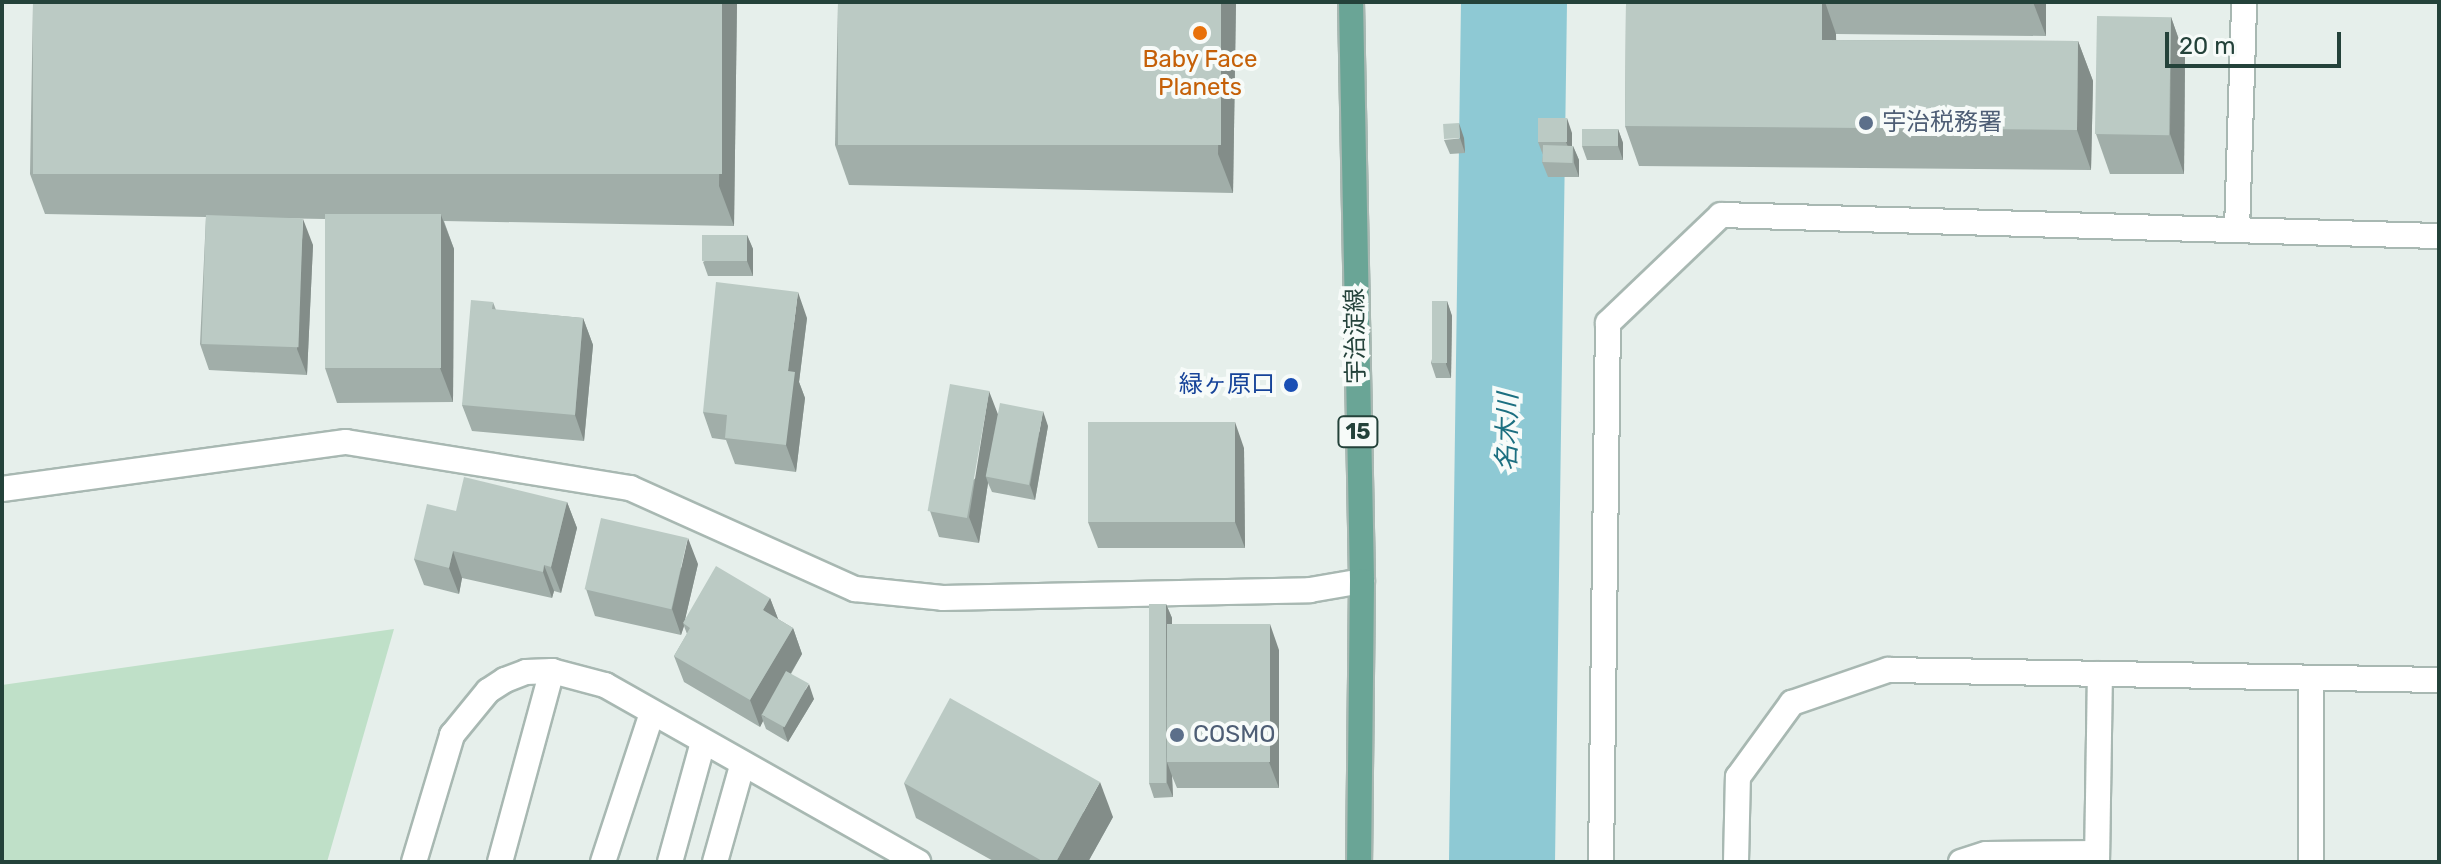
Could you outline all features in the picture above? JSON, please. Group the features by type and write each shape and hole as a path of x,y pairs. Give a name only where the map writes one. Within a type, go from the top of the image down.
{"main road":[{"name":"宇治淀線","path":"1351,2 1362,581 1359,862"}],"street":[{"path":"2237,230 2244,2"},
{"path":"1601,862 1608,323 1721,215 2439,236"},
{"path":"2,489 346,442 630,488 855,589 943,598 1310,590 1362,581"},
{"path":"1736,862 1738,777 1792,703 1888,670 2439,680"},
{"path":"500,862 552,671"},
{"path":"414,862 452,735 488,691 505,680 526,672 552,671 605,685 909,859"},
{"path":"1961,862 1986,854 2097,858 2100,674"},
{"path":"2311,678 2311,862"},
{"path":"603,862 652,713"},
{"path":"670,862 703,742"},
{"path":"715,862 742,766"}],"green space":[{"path":"394,629 327,862 2,862 2,685"}],"building":[{"path":"33,2 722,2 722,174 33,174"},
{"path":"838,2 1221,2 1221,145 838,145"},
{"path":"1626,2 1822,2 1822,40 2078,41 2077,130 1625,126"},
{"path":"2097,16 2171,17 2169,135 2095,134"},
{"path":"1538,118 1567,118 1567,142 1538,142"},
{"path":"1459,123 1460,138 1444,139 1443,124"},
{"path":"1582,129 1618,129 1618,146 1582,146"},
{"path":"1543,145 1573,146 1572,163 1542,162"},
{"path":"325,214 441,214 441,368 325,368"},
{"path":"206,215 303,218 298,347 201,344"},
{"path":"702,235 747,235 747,261 702,261"},
{"path":"716,282 798,292 788,371 795,372 786,445 725,438 727,415 703,412"},
{"path":"471,300 493,302 492,309 583,318 575,415 462,405"},
{"path":"1432,301 1447,301 1447,363 1432,363"},
{"path":"950,384 989,391 967,518 928,511"},
{"path":"1000,403 1043,411 1029,485 986,477"},
{"path":"1088,422 1235,422 1235,522 1088,522"},
{"path":"464,477 567,502 551,567 544,565 543,572 453,551 449,568 414,559 427,504 456,511"},
{"path":"601,518 688,538 671,609 585,589"},
{"path":"716,566 770,598 763,610 793,628 750,700 674,656 690,628 683,623"},
{"path":"1149,604 1166,604 1166,783 1149,783"},
{"path":"1167,624 1270,624 1270,762 1167,762"},
{"path":"786,671 809,684 784,727 762,715"},
{"path":"950,698 1100,782 1056,862 1044,862 904,783"}],"waterway":[{"name":"名木川","path":"1502,862 1514,2"}],"place":[{"name":"Baby Face Planets","path":"1200,33"},
{"name":"宇治税務署","path":"1866,123"},
{"name":"緑ヶ原口","path":"1291,385"},
{"name":"COSMO","path":"1177,735"}]}
